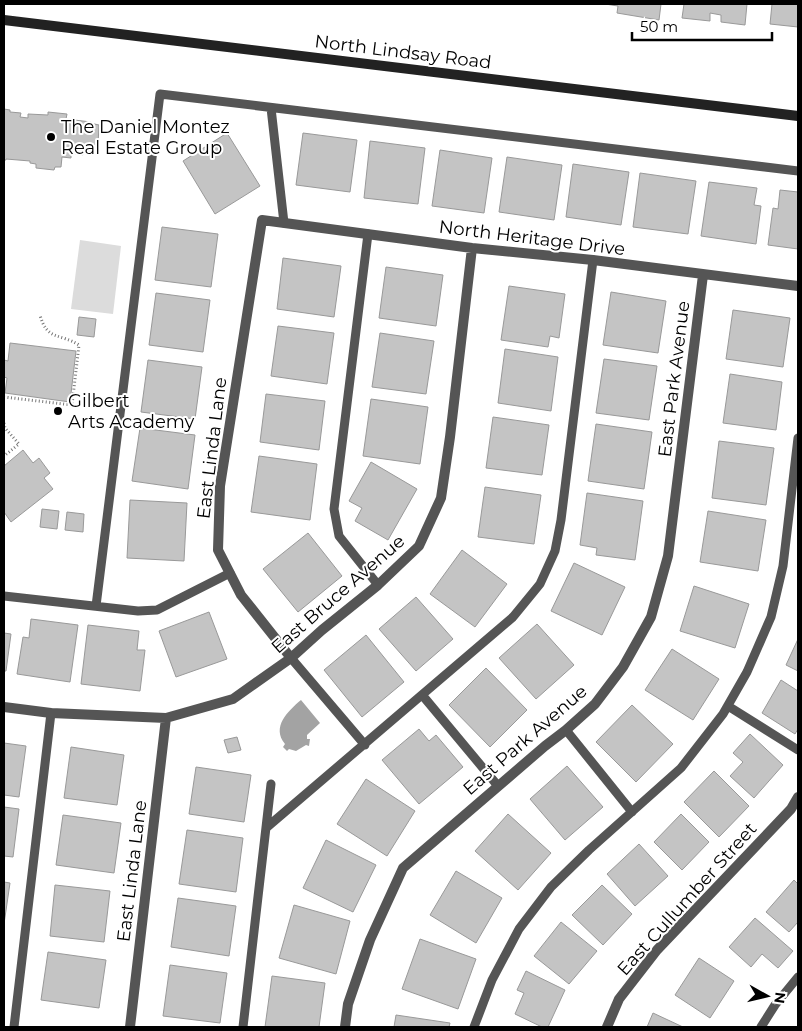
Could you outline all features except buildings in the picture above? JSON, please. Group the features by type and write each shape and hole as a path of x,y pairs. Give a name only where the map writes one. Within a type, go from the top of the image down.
{"main road":[{"name":"North Lindsay Road","path":"4,20 798,116"}],"street":[{"name":"North Heritage Drive","path":"262,220 472,248 593,260 798,286"},
{"name":"East Linda Lane","path":"262,220 220,486 218,550 241,595 291,658"},
{"name":"East Bruce Avenue","path":"4,707 51,713 166,718 233,699 291,658 322,630 378,585 419,546 441,498 472,248"},
{"name":"East Park Avenue","path":"345,1027 348,1004 370,940 403,868 595,704 623,667 651,617 668,556 703,275"},
{"name":"East Linda Lane","path":"130,1027 166,718"},
{"name":"East Cullumber Street","path":"607,1027 619,999 657,950 791,809 798,797"}],"lane":[{"path":"96,606 160,94 798,171"},
{"path":"271,108 284,223"},
{"path":"368,234 334,509 339,536 378,585"},
{"path":"266,828 423,696 513,617 540,584 555,551 561,520 593,260"},
{"path":"474,1027 492,980 519,930 551,887 589,850 681,768 728,706 747,672 771,617 783,566 798,438"},
{"path":"4,596 138,611 156,610 230,573"},
{"path":"291,658 365,744"},
{"path":"423,696 498,786"},
{"path":"728,706 798,750"},
{"path":"14,1027 51,713"},
{"path":"566,730 632,812"},
{"path":"243,1027 271,784"},
{"path":"761,1027 774,1005 798,977"}],"path":[{"path":"4,397 72,405 79,345 69,339 54,336 43,327 40,315"},
{"path":"4,423 5,428 19,444 4,456"}],"shaded area":[{"path":"80,240 121,246 113,314 71,309"},
{"path":"301,700 320,723 307,735 307,739 310,739 309,746 306,745 296,751 289,749 287,751 283,747 285,744 281,738 280,726 291,709"}],"place":[{"name":"The Daniel Montez Real Estate Group","path":"51,137"},
{"name":"Gilbert Arts Academy","path":"58,411"}]}
